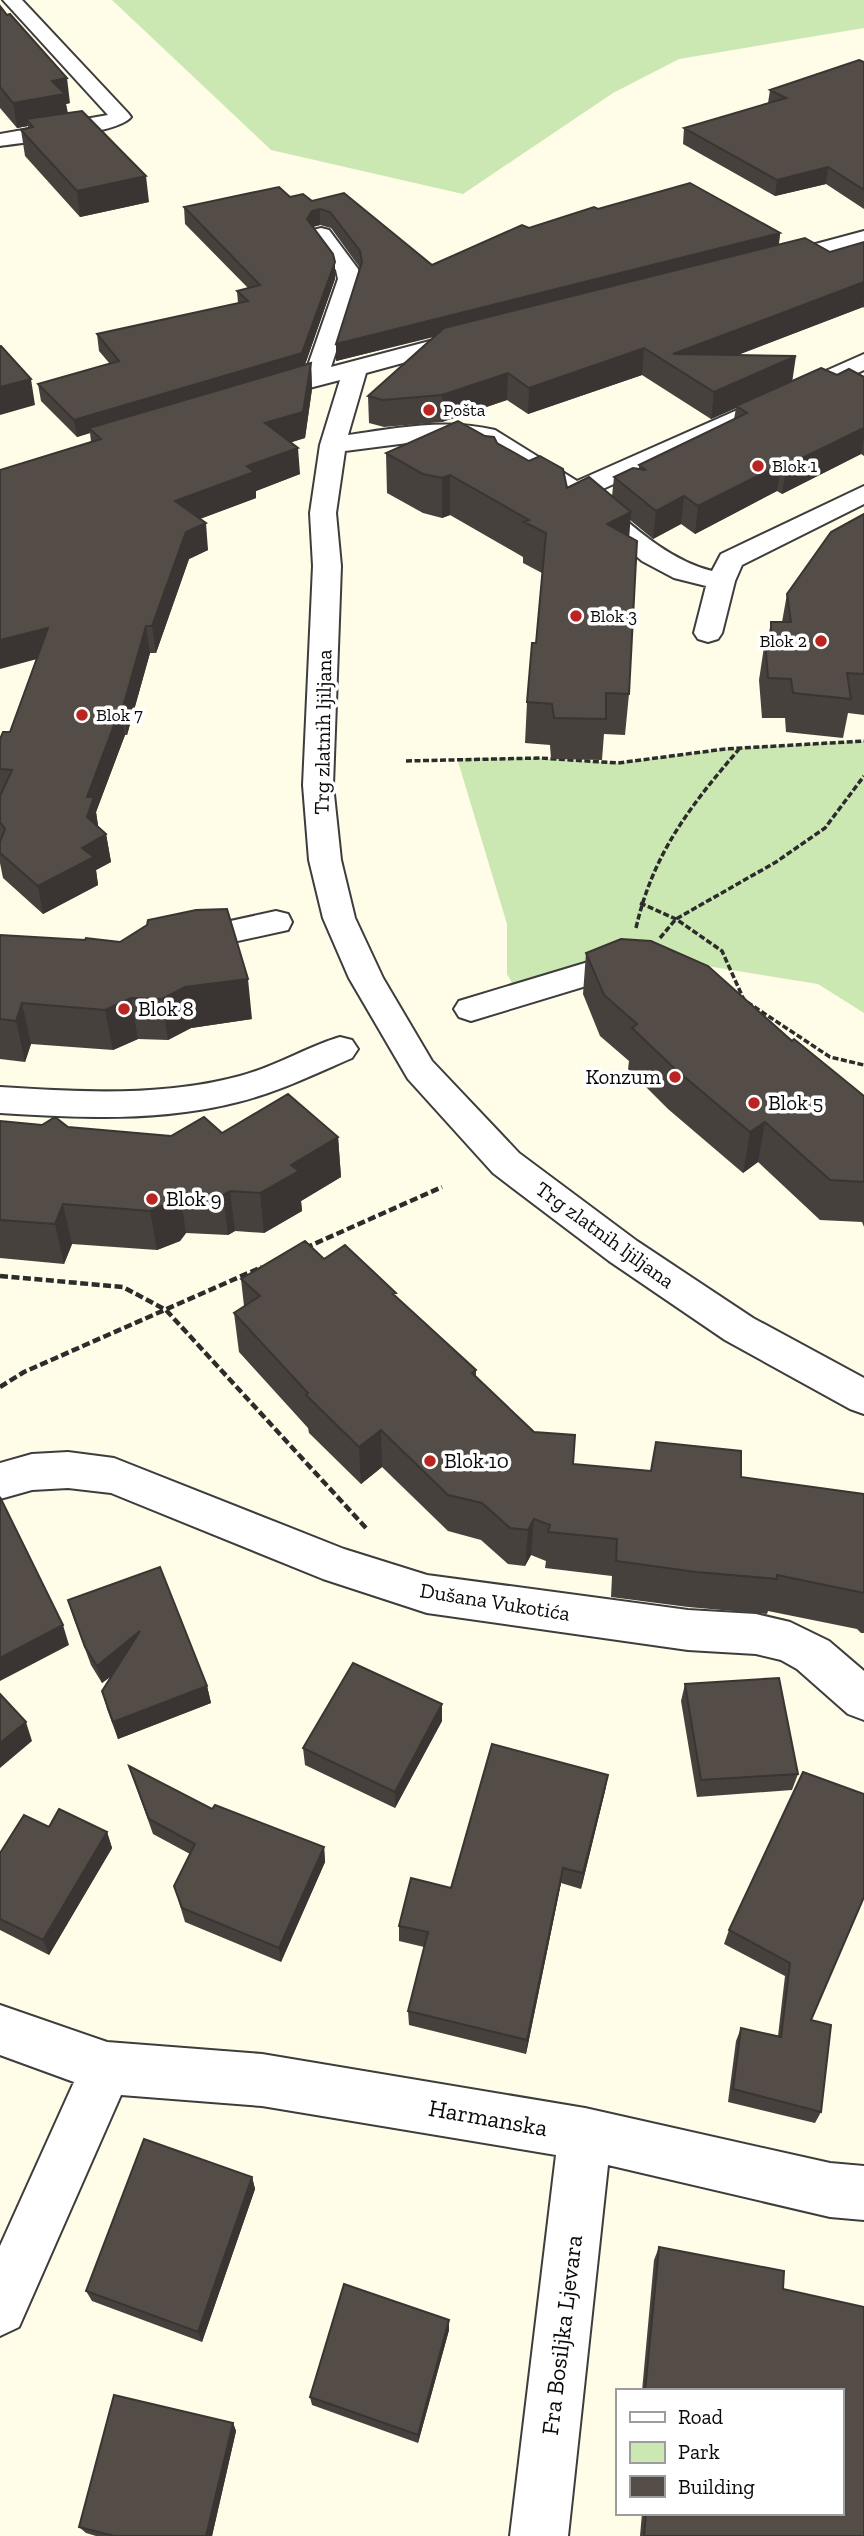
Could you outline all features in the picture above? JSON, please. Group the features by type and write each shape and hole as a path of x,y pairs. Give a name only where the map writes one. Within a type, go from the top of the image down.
{"street":[{"path":"0,140 109,123 121,117 12,0"},
{"path":"316,377 349,279 347,268 321,235"},
{"path":"753,267 864,238"},
{"path":"236,400 489,333"},
{"path":"576,491 864,362"},
{"name":"Trg zlatnih ljiljana","path":"356,368 333,445 323,513 327,566 318,785 325,860 339,918 366,978 421,1070 506,1163 623,1251 739,1329 864,1397"},
{"path":"333,445 469,430 503,444 576,491 652,555 684,572 721,581"},
{"path":"708,633 721,581 731,560 864,494"},
{"path":"154,948 276,922"},
{"path":"471,1009 644,965"},
{"path":"0,1100 98,1106 185,1100 241,1088 340,1049"},
{"name":"Dušana Vukotića","path":"0,1481 32,1472 68,1469 114,1476 338,1566 427,1594 688,1630 756,1634 790,1642 813,1656 864,1699"},
{"name":"Harmanska","path":"0,2030 107,2068 262,2080 585,2134 830,2190 864,2193"},
{"path":"0,2308 107,2068"},
{"name":"Fra Bosiljka Ljevara","path":"539,2536 585,2134"}],"path":[{"path":"406,761 540,758 618,763 656,756 741,748 864,741"},
{"path":"644,965 640,904 667,839 690,806 741,748"},
{"path":"644,965 676,919 776,862 825,828 864,776"},
{"path":"640,904 676,919 722,951 744,1000 830,1056 864,1065"},
{"path":"293,1253 442,1187"},
{"path":"0,1387 24,1372 136,1321 268,1265"},
{"path":"0,1276 123,1287 166,1310 371,1533"}],"green space":[{"path":"112,0 864,0 864,28 679,59 613,93 463,194 271,150"},
{"path":"864,741 864,1013 818,984 713,967 640,963 518,994 507,974 507,924 457,758 540,758 618,763 725,749"}],"building":[{"path":"0,6 67,78 52,81 65,94 13,103 0,87"},
{"path":"859,60 864,62 864,190 828,167 777,180 684,128 786,98 770,90"},
{"path":"82,111 146,176 77,191 21,130 33,127 26,119"},
{"path":"690,183 780,233 336,344 362,262 360,251 330,212 320,209 312,211 307,219 333,254 335,262 302,353 74,420 38,384 119,361 97,334 248,301 237,291 260,285 184,207 279,187 290,197 303,194 312,201 344,193 432,265 522,225 529,228 594,207 598,209"},
{"path":"805,238 830,252 864,242 864,282 673,354 796,356 714,392 644,348 529,388 508,373 442,395 383,400 368,396 444,328"},
{"path":"1,346 31,379 0,387"},
{"path":"311,363 303,412 265,423 298,448 247,466 254,472 175,501 206,523 186,532 152,626 146,626 123,707 87,797 94,797 87,817 106,834 82,848 94,857 38,886 0,853 0,842 5,829 0,822 0,796 12,770 0,769 0,739 3,732 10,732 48,628 0,640 0,470 101,439 89,428"},
{"path":"821,368 837,375 849,369 864,377 864,428 786,466 781,464 698,506 684,496 656,511 614,477 633,468 646,470 639,465 747,413 736,406"},
{"path":"458,421 485,436 494,437 497,443 529,461 540,456 563,469 567,488 589,477 631,512 607,524 637,541 629,694 606,693 606,719 554,718 552,704 527,702 532,643 536,643 546,533 524,522 529,520 450,475 442,478 423,474 386,453"},
{"name":"Blok 2","path":"864,514 864,674 847,673 851,699 793,693 791,679 768,678 765,640 771,636 771,622 791,622 787,594 831,532"},
{"path":"227,909 248,979 185,987 162,999 131,998 105,1010 22,1003 16,1021 0,1019 0,935 120,942 147,925 148,920 196,910"},
{"path":"621,939 651,941 708,966 792,1041 794,1039 864,1096 864,1182 830,1180 765,1122 750,1132 674,1068 632,1028 637,1024 604,995 586,953"},
{"path":"288,1094 338,1137 291,1165 299,1171 260,1193 180,1193 174,1201 150,1211 63,1204 55,1224 0,1220 0,1121 42,1125 55,1117 68,1127 171,1136 204,1117 222,1133"},
{"name":"Blok 10","path":"305,1241 324,1259 345,1245 396,1293 393,1294 476,1370 472,1373 534,1432 575,1435 573,1464 651,1471 656,1442 741,1451 741,1477 864,1494 864,1593 777,1575 777,1579 696,1572 616,1561 617,1539 548,1532 550,1525 534,1519 528,1530 510,1528 482,1503 448,1495 381,1430 359,1447 306,1395 308,1393 234,1313 260,1296 241,1279"},
{"path":"0,1497 63,1625 0,1658"},
{"path":"160,1567 207,1686 113,1722 102,1691 140,1631 97,1666 85,1647 68,1600"},
{"path":"353,1663 442,1704 395,1792 303,1748"},
{"path":"779,1678 798,1774 701,1780 685,1684"},
{"path":"0,1694 26,1722 0,1743"},
{"path":"492,1744 608,1775 583,1873 563,1868 527,2040 408,2011 428,1932 399,1926 411,1878 451,1888"},
{"path":"129,1766 212,1809 215,1805 324,1847 279,1948 182,1908 174,1886 195,1844 149,1819"},
{"path":"803,1772 864,1794 864,1897 811,2020 831,2025 821,2112 733,2089 741,2028 781,2037 790,1963 729,1930"},
{"path":"59,1809 107,1832 43,1940 0,1919 0,1853 24,1815 49,1827"},
{"path":"144,2139 252,2177 198,2332 86,2291"},
{"path":"659,2247 784,2271 783,2289 864,2307 864,2536 644,2536 646,2515 843,2515 843,2389 645,2389"},
{"path":"344,2284 449,2320 418,2435 310,2397"},
{"path":"114,2395 233,2423 206,2536 114,2536 79,2527"}],"place":[{"name":"Pošta","path":"429,410"},
{"name":"Blok 1","path":"758,466"},
{"name":"Blok 3","path":"576,616"},
{"name":"Blok 2","path":"821,641"},
{"name":"Blok 7","path":"82,715"},
{"name":"Blok 8","path":"124,1009"},
{"name":"Konzum","path":"675,1077"},
{"name":"Blok 5","path":"754,1103"},
{"name":"Blok 9","path":"152,1199"},
{"name":"Blok 10","path":"430,1461"}]}
